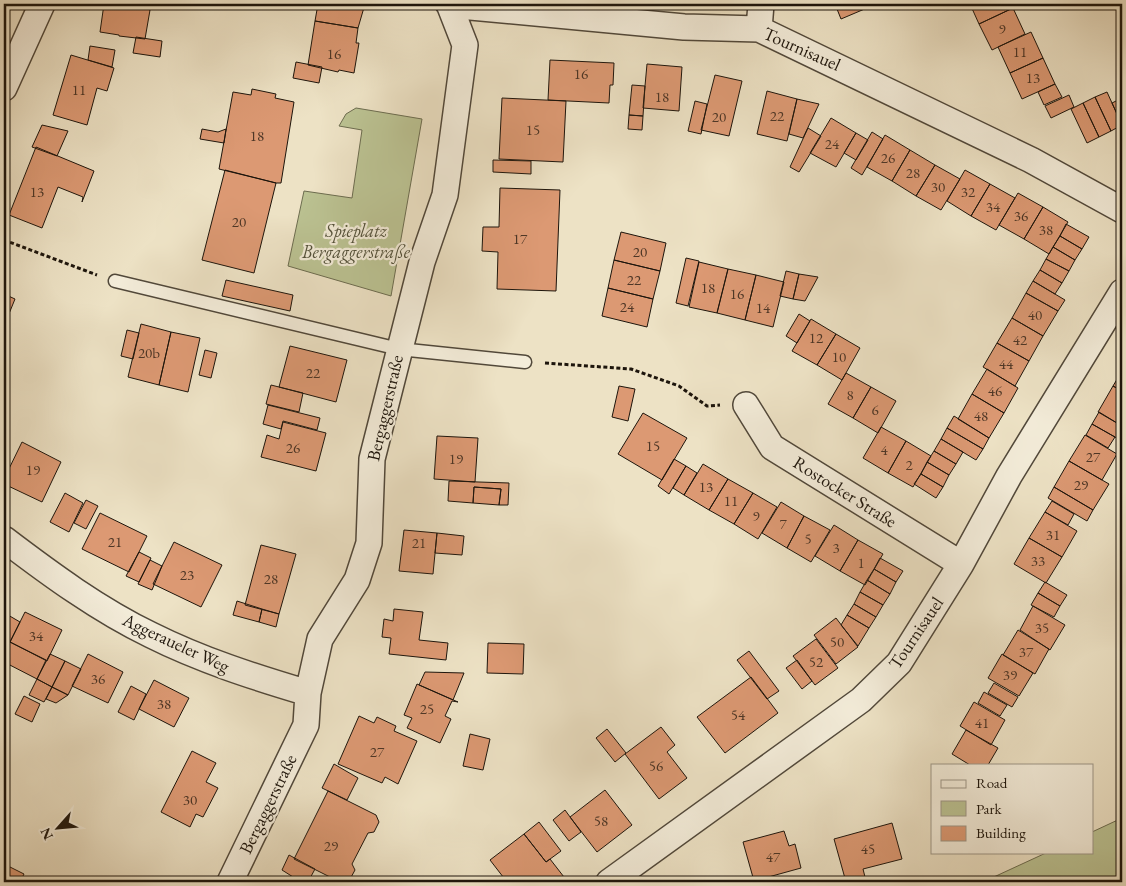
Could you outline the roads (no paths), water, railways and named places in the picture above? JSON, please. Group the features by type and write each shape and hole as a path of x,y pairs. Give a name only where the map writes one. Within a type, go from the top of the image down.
{"street":[{"path":"4,88 42,4"},
{"name":"Tournisauel","path":"449,4 684,27 759,29 1031,160 1122,210"},
{"name":"Bergaggerstraße","path":"230,882 306,725 308,693 320,639 357,580 369,543 372,459 422,262 445,195 456,121 465,46 449,4"},
{"path":"759,29 762,4"},
{"name":"Tournisauel","path":"610,882 861,700 899,663 961,564 1009,476 1122,292"},
{"name":"Rostocker Straße","path":"746,405 772,447 961,564"},
{"name":"Aggeraueler Weg","path":"4,539 59,580 150,635 242,674 308,693"}],"lane":[{"path":"115,281 399,349 525,362"}],"park label":[{"name":"Spieplatz Bergaggerstraße","path":"356,241"}]}
